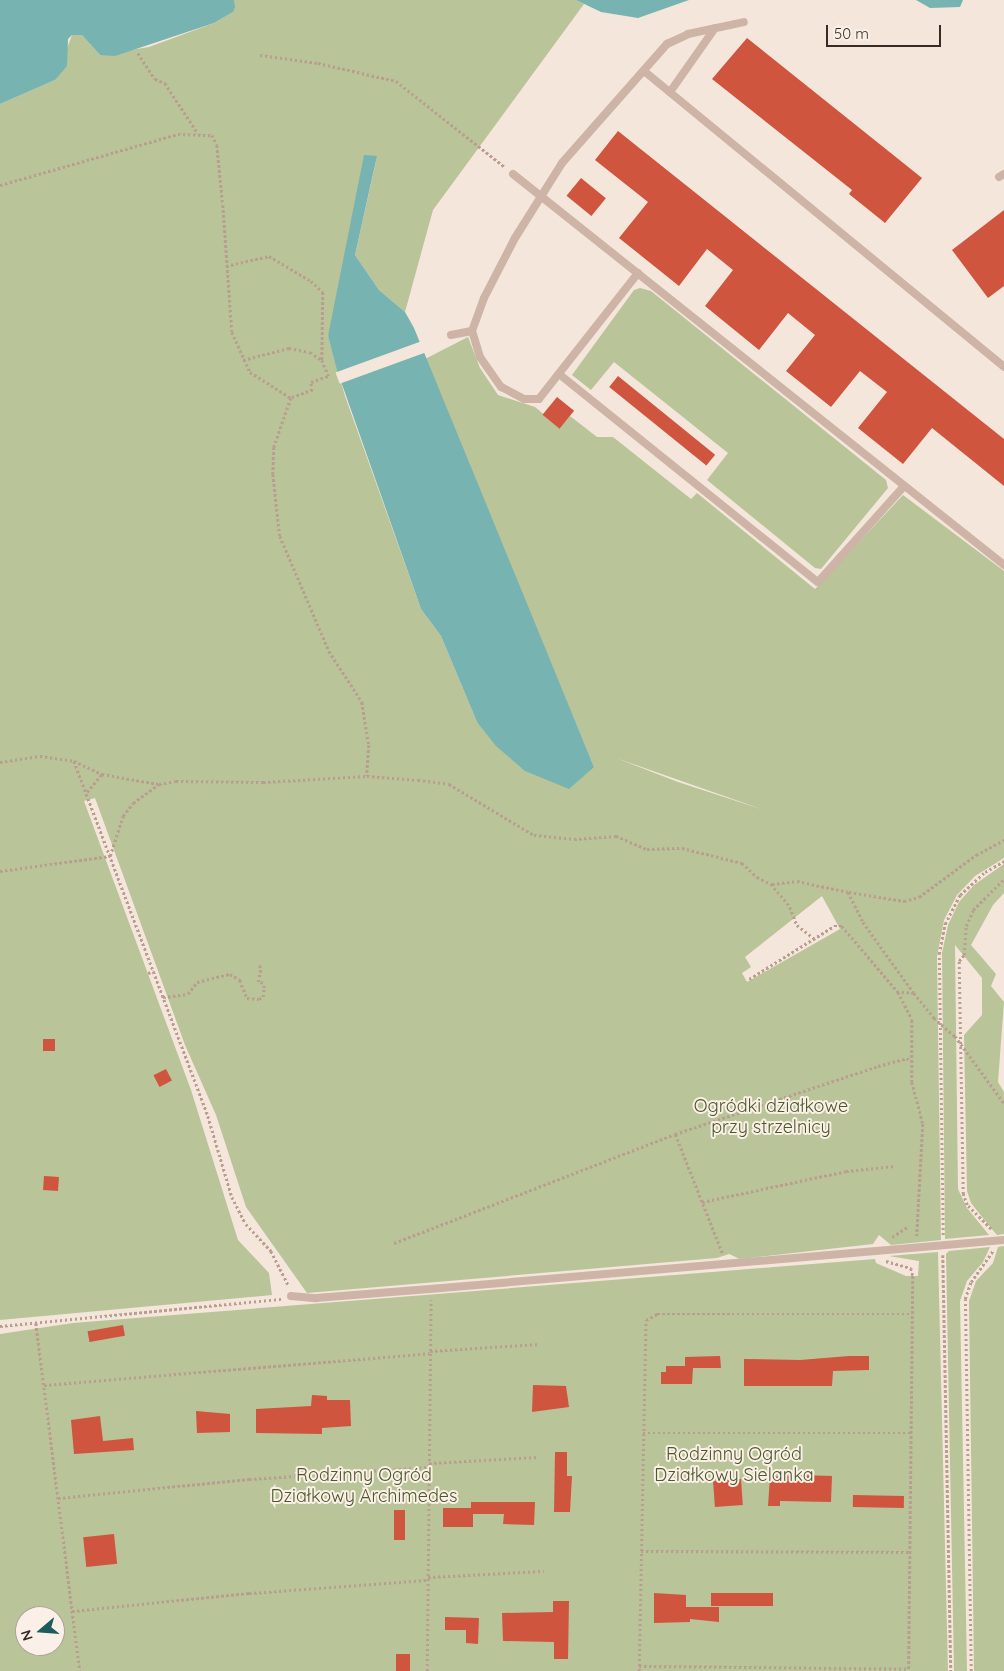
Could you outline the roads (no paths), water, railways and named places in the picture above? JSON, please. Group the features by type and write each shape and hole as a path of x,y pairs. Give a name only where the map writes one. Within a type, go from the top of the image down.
{"lane":[{"path":"638,274 540,399 524,399 501,387 480,357 472,331 484,298 541,195 562,163 667,44 688,34 744,22"},
{"path":"670,92 715,28"},
{"path":"644,71 1004,367"},
{"path":"514,174 1004,565"},
{"path":"451,335 472,331"},
{"path":"559,374 818,582 904,486"},
{"path":"290,1296 316,1298 373,1294 1004,1240"}],"water":[{"path":"0,0 234,0 235,7 233,12 214,23 115,56 100,55 82,35 72,35 68,39 67,66 55,80 0,104"},
{"path":"576,0 689,0 638,18 601,12"},
{"path":"916,0 963,0 960,7 930,8"},
{"path":"364,155 377,156 355,255 379,290 405,312 414,328 594,767 569,789 525,771 496,746 477,722 441,636 421,609 337,370 328,336"}],"park label":[{"name":"Ogródki działkowe przy strzelnicy","path":"771,1117"},
{"name":"Rodzinny Ogród Działkowy Sielanka","path":"734,1465"},
{"name":"Rodzinny Ogród Działkowy Archimedes","path":"364,1486"}]}
